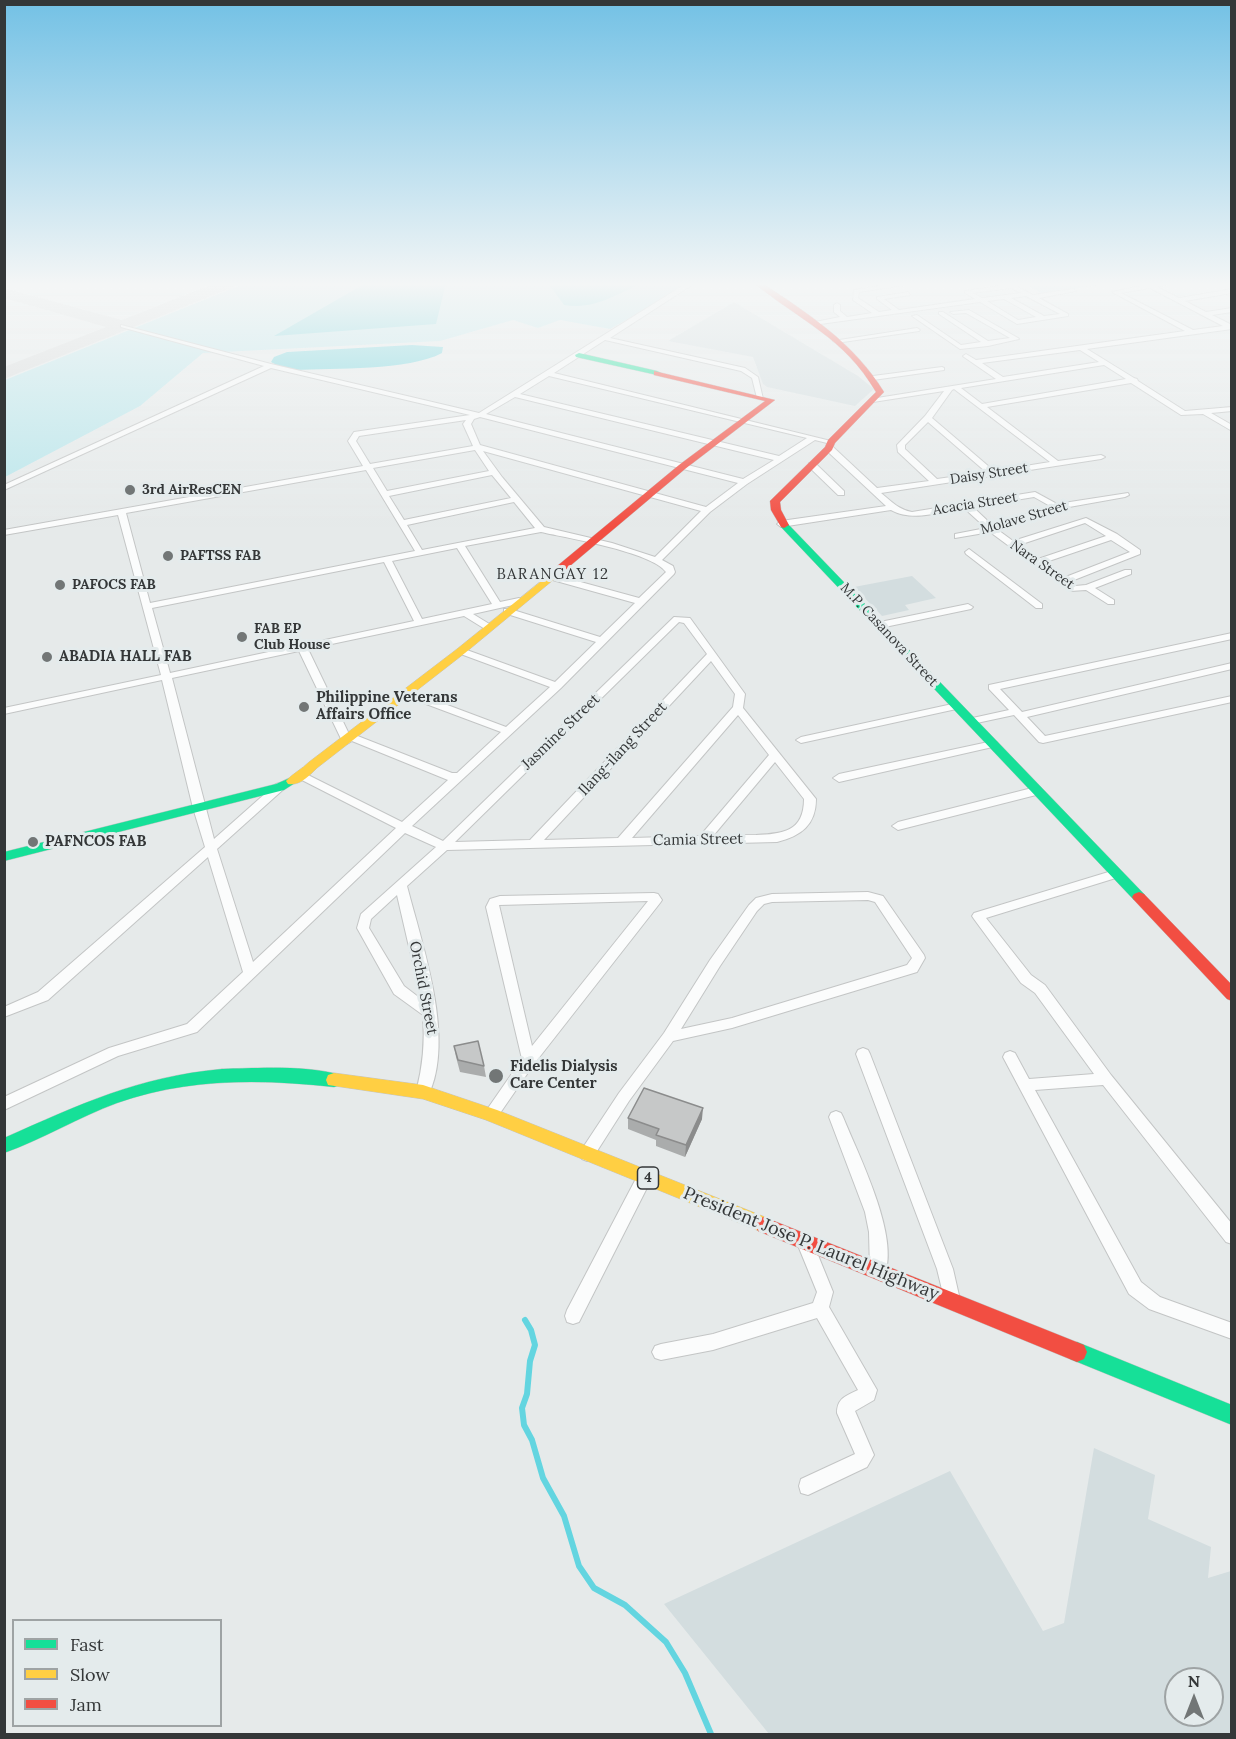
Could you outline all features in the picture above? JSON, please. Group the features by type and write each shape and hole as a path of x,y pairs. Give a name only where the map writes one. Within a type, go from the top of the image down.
{"main road":[{"path":"4,857 280,787 302,776 313,765 461,651 488,627 502,609 519,601 552,577 682,467 771,400 618,364"},
{"path":"781,524 774,507 775,501 880,392 873,378 860,364"},
{"name":"M.P. Casanova Street","path":"781,524 1232,995"},
{"name":"President Jose P. Laurel Highway","path":"4,1146 114,1097 177,1080 266,1074 324,1078 423,1092 491,1115 645,1176 1232,1415"}],"street":[{"path":"263,364 480,415 744,482"},
{"path":"420,553 370,466 352,441 357,434 480,415 565,364"},
{"path":"721,364 743,369 755,377 761,398"},
{"path":"979,364 1001,379"},
{"path":"873,400 1099,364"},
{"path":"1109,364 1184,413 1232,409"},
{"path":"4,488 270,366"},
{"path":"873,378 942,369"},
{"path":"549,374 813,438 830,445 892,507"},
{"path":"980,406 1135,380"},
{"path":"953,389 980,406 1057,464"},
{"path":"935,482 900,450 901,445 953,389"},
{"path":"514,395 780,459"},
{"path":"1204,412 1232,429"},
{"path":"471,417 467,424 478,447 541,529"},
{"path":"928,418 993,474"},
{"path":"657,560 707,510 744,482 813,438"},
{"path":"4,533 478,447 707,510"},
{"name":"Daisy Street","path":"876,491 1101,457"},
{"path":"812,465 841,493"},
{"path":"385,494 495,472"},
{"name":"Acacia Street","path":"892,507 903,513 912,514 1035,495 1056,507"},
{"name":"Molave Street","path":"948,528 961,538 1056,507 1125,495"},
{"path":"403,523 517,499"},
{"name":"Nara Street","path":"966,506 992,529 1076,590 1128,572"},
{"path":"781,524 892,507"},
{"path":"121,512 199,808 250,974"},
{"path":"1012,544 1086,520 1137,552 1063,581"},
{"path":"4,1104 114,1052 192,1028 456,778 557,686 671,572 670,568 657,560 594,541 541,529 147,606"},
{"path":"1036,562 1114,536"},
{"path":"460,545 502,609"},
{"path":"969,552 1039,606"},
{"path":"387,560 419,622"},
{"path":"552,577 642,602"},
{"path":"1088,587 1111,602"},
{"path":"880,626 968,607"},
{"path":"4,711 466,613 502,609 602,641"},
{"path":"466,613 488,627"},
{"name":"Jasmine Street","path":"431,1013 399,990 363,928 365,917 444,846 677,619 687,620 712,654"},
{"path":"1232,636 993,687 1043,740 1232,699"},
{"path":"303,648 349,739 456,778"},
{"path":"461,651 557,686"},
{"path":"622,841 738,708 740,694 712,654"},
{"name":"Ilang-ilang Street","path":"534,843 712,654"},
{"path":"975,725 1232,666"},
{"path":"406,693 507,731"},
{"path":"801,740 957,706"},
{"name":"Camia Street","path":"444,846 792,836 800,829 811,811 810,799 738,708"},
{"path":"839,778 993,744"},
{"path":"704,839 775,755"},
{"path":"302,776 444,846"},
{"path":"4,1012 44,996 280,787"},
{"path":"898,826 1036,791"},
{"path":"1115,874 978,916 1026,979 1040,989 1106,1079 1232,1237"},
{"name":"Orchid Street","path":"401,884 431,1013 432,1061 423,1092"},
{"path":"587,1154 624,1097 669,1037 715,963 760,901 772,898 868,896 879,899 919,958 912,969 732,1023 669,1037"},
{"path":"491,1115 529,1060 656,900 654,897 512,899 494,902 492,907 529,1060"},
{"path":"863,1054 945,1269 952,1300"},
{"path":"1010,1057 1135,1288 1155,1303 1232,1332"},
{"path":"1025,1085 1106,1079"},
{"path":"836,1117 870,1205 880,1253 878,1271"},
{"path":"573,1316 645,1176"},
{"path":"661,1352 713,1342 810,1314 820,1308 825,1292 805,1242"},
{"path":"808,1486 861,1461 865,1455 846,1413 846,1406 868,1394 868,1390 820,1308"}],"shaded area":[{"path":"44,364 190,364 140,406 5,477 5,380"},
{"path":"275,364 403,364 295,370"},
{"path":"756,364 838,364 874,389 855,406 767,387 763,384"},
{"path":"912,576 936,598 905,605 909,610 882,616 854,587"},
{"path":"1094,1448 1155,1475 1148,1519 1211,1547 1208,1578 1231,1571 1231,1734 769,1734 664,1604 950,1471 1043,1631 1064,1623"}],"building":[{"path":"478,1041 484,1066 458,1060 454,1046"},
{"path":"644,1088 703,1108 686,1145 656,1135 659,1129 628,1118"}],"waterway":[{"path":"525,1320 531,1330 535,1345 530,1361 527,1394 522,1408 524,1425 532,1440 543,1478 564,1516 579,1566 594,1588 625,1605 666,1642 685,1673 711,1734"}],"taxiway":[{"path":"4,374 28,364"}],"traffic: fast":[{"path":"619,364 657,373"},
{"path":"784,525 1139,897"},
{"path":"4,857 280,787 292,781"},
{"path":"4,1146 113,1098 167,1083 195,1078 250,1075 334,1080"},
{"path":"1077,1352 1232,1415"}],"traffic: slow":[{"path":"292,781 302,776 313,765 461,651 560,569"},
{"path":"334,1080 423,1092 491,1115 764,1225"}],"traffic: jam":[{"path":"784,525 776,510 775,501 829,448 831,442 880,392 861,364"},
{"path":"560,569 682,467 771,400 657,373"},
{"path":"1139,897 1232,995"},
{"path":"764,1225 1077,1352"}],"place":[{"name":"3rd AirResCEN","path":"130,490"},
{"name":"PAFTSS FAB","path":"168,556"},
{"name":"PAFOCS FAB","path":"60,585"},
{"name":"FAB EP Club House","path":"242,637"},
{"name":"ABADIA HALL FAB","path":"47,657"},
{"name":"Philippine Veterans Affairs Office","path":"304,707"},
{"name":"PAFNCOS FAB","path":"33,842"},
{"name":"Fidelis Dialysis Care Center","path":"496,1076"}],"district":[{"name":"BARANGAY 12","path":"553,575"}]}
